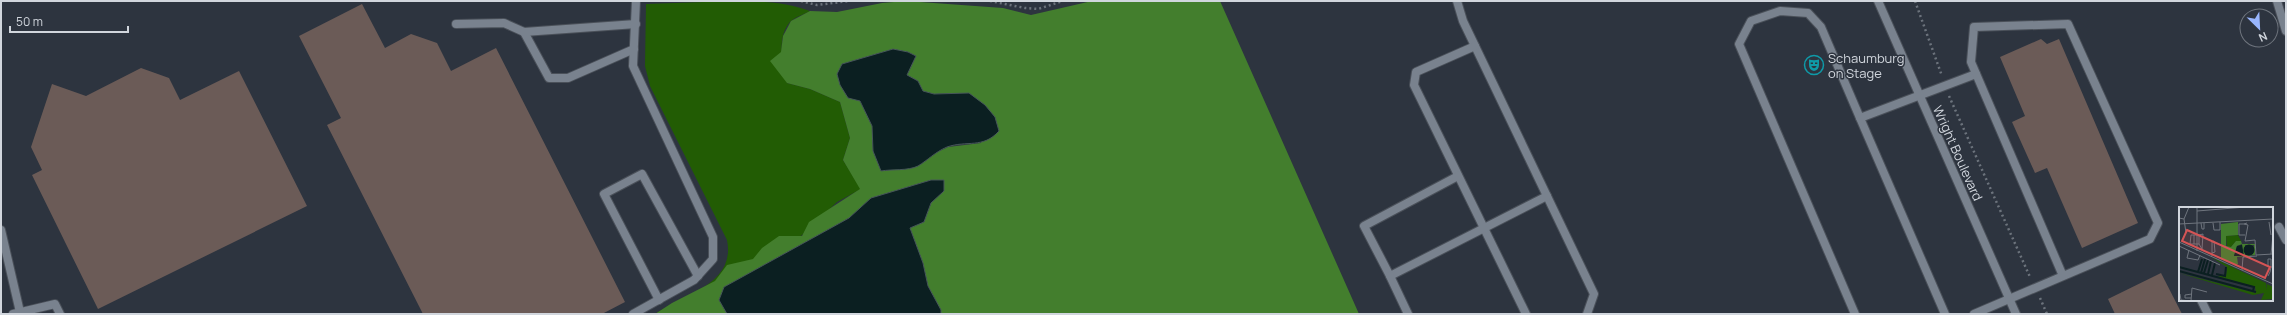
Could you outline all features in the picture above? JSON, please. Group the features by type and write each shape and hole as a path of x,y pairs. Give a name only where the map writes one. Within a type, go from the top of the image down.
{"street":[{"path":"633,314 694,280 713,259 713,237 633,66 636,1"},
{"path":"1458,1 1463,21 1594,294 1587,314"},
{"name":"Wright Boulevard","path":"1878,1 2016,314"},
{"path":"2277,1 2286,31"},
{"path":"1855,314 1739,44 1751,21 1780,11 1808,13 1821,27 1945,314"},
{"path":"456,24 504,23 524,32 636,24"},
{"path":"1974,314 2150,239 2158,223 2068,24 1974,27 1971,62 2063,276"},
{"path":"524,32 549,78 568,78 634,49"},
{"path":"1475,46 1416,72 1414,85 1526,314"},
{"path":"1860,118 1976,74"},
{"path":"659,300 604,194 642,174 698,276"},
{"path":"1408,314 1364,226 1458,176"},
{"path":"1390,276 1547,196"},
{"path":"2279,227 2286,240"},
{"path":"1,230 16,313 55,304 60,314"},
{"path":"2202,301 2208,314"}],"path":[{"path":"801,1 817,5 849,1"},
{"path":"990,1 1031,8 1063,1"},
{"path":"1916,1 1945,86 2047,314"}],"green space":[{"path":"734,1 773,3 810,11 792,20 786,28 783,36 782,51 787,83 810,89 840,102 850,138 843,160 861,189 837,202 802,235 719,300 727,314 655,314 706,286 724,267 728,255 727,240 650,86 645,66 646,4"},
{"path":"906,1 1003,8 1031,15 1092,1 1220,1 1359,314 941,314 941,310 928,286 923,263 910,228 924,222 933,198 944,191 944,180 931,180 871,198 849,218 724,287 719,300 727,314 655,314 672,303 715,281 727,265 753,259 762,248 779,236 802,236 809,222 860,189 843,160 850,138 840,102 810,89 787,83 770,61 781,52 783,36 791,21 810,11 837,12 882,3","holes":["893,49 908,52 916,56 907,75 918,81 923,91 934,94 969,93 981,143 948,147 929,156 918,166 881,171 873,151 872,126 842,64"]}],"shaded area":[{"path":"893,49 908,52 916,56 907,75 918,81 923,91 934,94 969,93 985,105 995,117 999,131 993,137 981,142 947,147 914,168 881,171 873,151 872,126 860,101 848,98 840,85 837,74 842,64"},
{"path":"931,180 944,180 944,191 931,203 924,222 910,228 923,263 928,286 941,310 941,314 727,314 719,300 724,287 849,218 871,198"}],"building":[{"path":"362,4 385,48 411,34 437,43 451,71 496,48 625,302 602,314 423,314 327,125 341,118 299,36"},
{"path":"2041,39 2047,44 2059,39 2138,223 2082,248 2047,168 2035,173 2012,122 2025,116 2000,57"},
{"path":"141,68 169,78 180,100 239,71 307,206 98,309 32,175 42,170 31,147 52,84 86,96"},
{"path":"2161,273 2182,314 2115,314 2108,299"}],"place":[{"name":"Schaumburg on Stage","path":"1814,65"}]}
